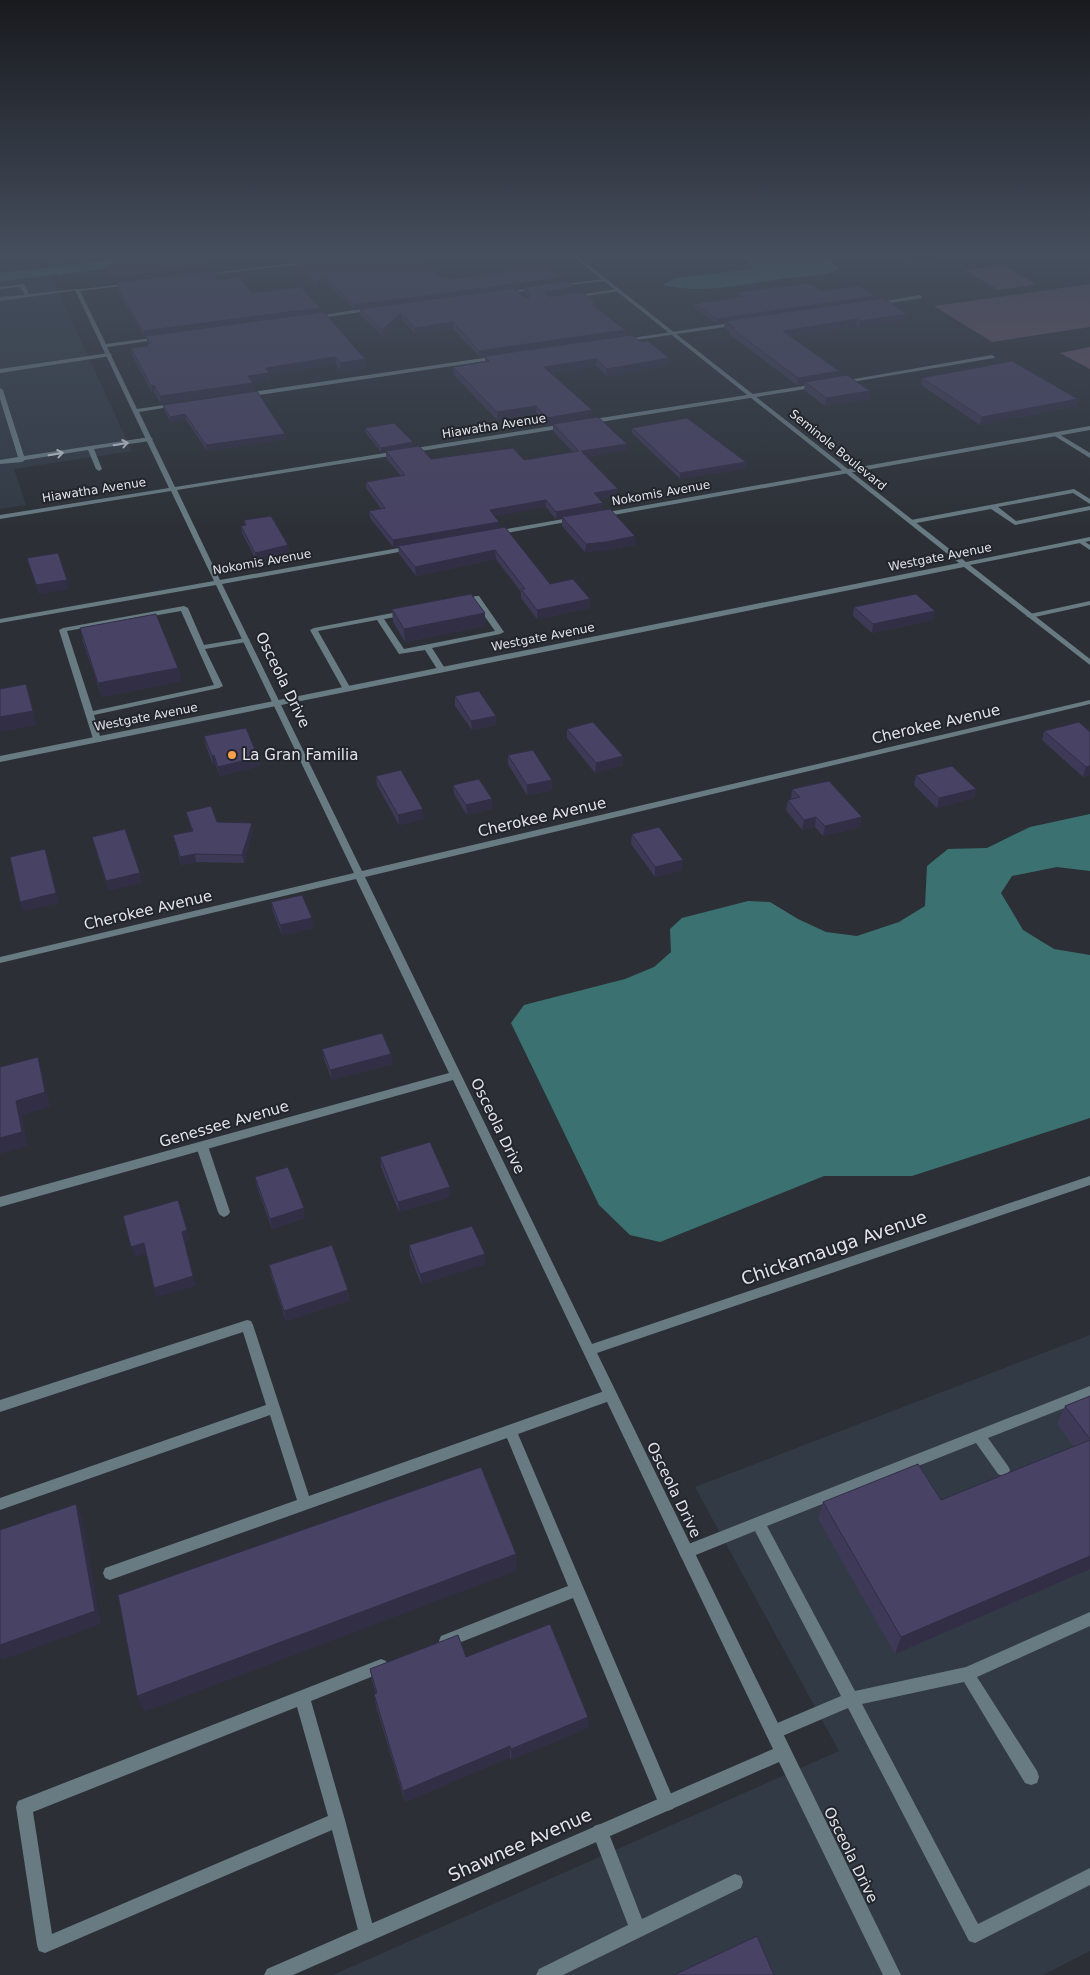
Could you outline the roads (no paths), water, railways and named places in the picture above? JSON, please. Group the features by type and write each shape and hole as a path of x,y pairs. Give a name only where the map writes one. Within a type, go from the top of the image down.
{"street":[{"name":"Osceola Drive","path":"106,347 588,1350 892,1975"},
{"name":"Seminole Boulevard","path":"689,347 1090,663"},
{"path":"0,370 109,355"},
{"path":"240,396 507,357"},
{"path":"828,384 992,357"},
{"name":"Hiawatha Avenue","path":"0,517 819,385"},
{"path":"0,390 22,460"},
{"path":"136,411 181,404"},
{"name":"Nokomis Avenue","path":"592,516 1090,428"},
{"path":"1055,434 1090,456"},
{"path":"0,462 150,440"},
{"path":"91,449 99,469"},
{"path":"1082,451 1090,450"},
{"path":"910,522 1074,491 1090,502"},
{"path":"992,506 1015,523 1090,508"},
{"path":"485,535 582,518"},
{"name":"Westgate Avenue","path":"0,759 1090,539"},
{"path":"1080,541 1090,548"},
{"name":"Nokomis Avenue","path":"0,621 416,547"},
{"path":"379,618 402,652 500,632 476,598 457,602"},
{"path":"1030,616 1090,603"},
{"path":"90,714 219,686 184,608 64,630 97,740"},
{"path":"347,689 314,630 408,612"},
{"path":"201,648 246,640"},
{"path":"428,647 442,670"},
{"name":"Cherokee Avenue","path":"0,960 1090,702"},
{"name":"Genessee Avenue","path":"0,1202 456,1075"},
{"path":"202,1146 224,1212"},
{"name":"Chickamauga Avenue","path":"588,1350 1090,1180"},
{"path":"0,1406 247,1325 305,1503"},
{"path":"686,1552 1090,1392"},
{"path":"110,1573 610,1395"},
{"path":"0,1504 274,1408"},
{"path":"510,1430 667,1803"},
{"path":"979,1436 1003,1470"},
{"path":"758,1523 975,1935 1090,1876"},
{"path":"430,1647 577,1590"},
{"path":"773,1732 852,1699 968,1674 1090,1619"},
{"path":"337,1820 45,1945 24,1807 394,1662"},
{"path":"968,1674 1031,1777"},
{"path":"302,1698 367,1934"},
{"name":"Shawnee Avenue","path":"274,1975 783,1753"},
{"path":"600,1832 638,1929"},
{"path":"545,1975 735,1882"}],"place":[{"name":"La Gran Familia","path":"232,755"}]}
